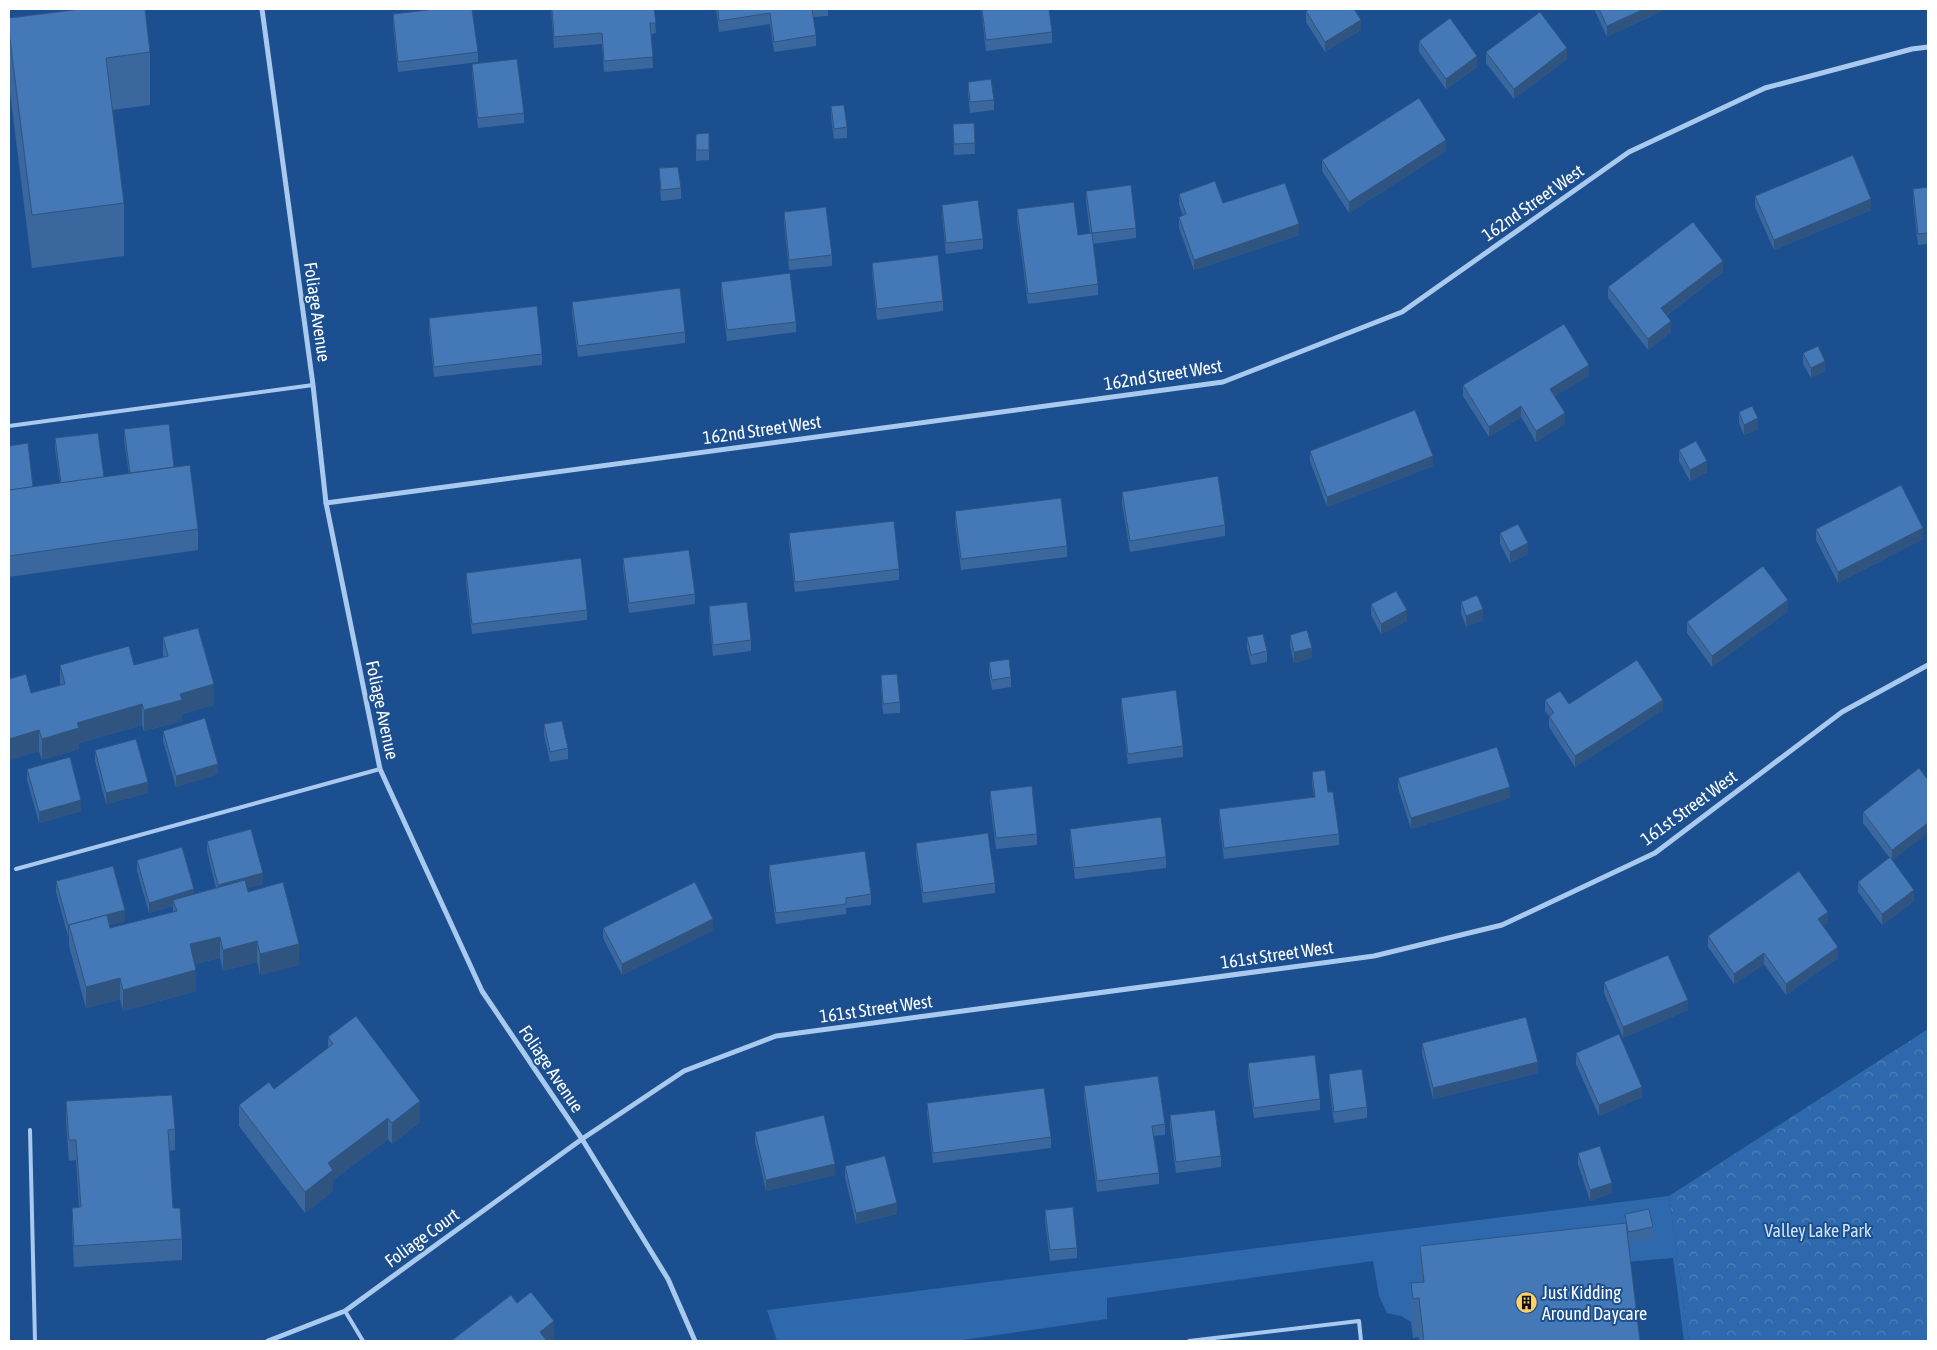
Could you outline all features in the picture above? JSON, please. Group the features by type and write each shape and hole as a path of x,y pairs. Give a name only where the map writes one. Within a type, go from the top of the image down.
{"street":[{"name":"Foliage Avenue","path":"262,9 313,385 326,503 380,769 482,992 582,1140 668,1279 696,1341"},
{"name":"162nd Street West","path":"326,503 1223,382 1402,312 1629,152 1765,88 1912,49 1928,47"},
{"name":"161st Street West","path":"582,1140 684,1071 776,1036 1374,956 1502,925 1655,853 1842,712 1928,665"},
{"name":"Foliage Court","path":"268,1341 345,1311 582,1140"}],"lane":[{"path":"9,426 313,385"},
{"path":"16,869 380,769"},
{"path":"30,1130 35,1341"},
{"path":"345,1311 363,1341"},
{"path":"1188,1341 1359,1321 1362,1341"}],"green space":[{"name":"Valley Lake Park","path":"1928,1029 1928,1341 1689,1341 1669,1196"},
{"path":"1669,1196 1689,1341 1684,1341 1673,1258 1626,1262 1411,1322 1401,1316 1387,1313 1379,1296 1373,1261 1107,1298 1107,1319 956,1341 777,1341 767,1310"}],"building":[{"path":"81,9 145,9 150,52 106,58 124,203 32,215 9,31 9,18"},
{"path":"436,9 472,9 478,52 398,62 393,14"},
{"path":"552,9 654,9 656,23 650,23 653,57 604,61 602,33 554,37"},
{"path":"718,9 812,9 816,35 774,42 770,13 719,21"},
{"path":"982,9 1049,9 1052,32 986,40"},
{"path":"1310,9 1354,9 1361,20 1325,42 1306,11"},
{"path":"1599,9 1644,9 1607,26"},
{"path":"1540,12 1567,48 1514,89 1486,52"},
{"path":"1450,18 1477,56 1446,79 1419,41"},
{"path":"517,59 524,113 478,118 472,64"},
{"path":"991,79 994,100 970,102 968,82"},
{"path":"1419,98 1446,140 1349,202 1322,160"},
{"path":"844,105 847,127 834,129 831,106"},
{"path":"974,123 975,143 954,144 953,124"},
{"path":"709,133 709,150 696,150 696,134"},
{"path":"1853,155 1871,199 1774,240 1755,196"},
{"path":"678,167 681,188 661,190 659,168"},
{"path":"1215,181 1223,203 1285,183 1299,224 1194,260 1179,217 1186,214 1179,194"},
{"path":"1131,185 1136,228 1092,233 1086,191"},
{"path":"1928,187 1928,233 1918,234 1913,189"},
{"path":"978,200 983,239 946,243 942,205"},
{"path":"1074,202 1078,235 1092,233 1098,284 1028,294 1017,209"},
{"path":"826,207 832,255 789,260 784,212"},
{"path":"1693,222 1723,261 1661,308 1671,321 1648,339 1608,287"},
{"path":"938,255 943,301 877,309 872,263"},
{"path":"790,273 796,322 727,330 721,282"},
{"path":"680,288 685,332 578,346 572,302"},
{"path":"537,306 542,354 434,367 429,318"},
{"path":"1564,324 1589,365 1550,389 1565,413 1536,431 1521,406 1489,427 1463,385"},
{"path":"1818,346 1825,361 1811,368 1803,353"},
{"path":"1752,406 1758,418 1744,425 1739,412"},
{"path":"1415,410 1433,456 1327,497 1310,451"},
{"path":"169,424 174,467 130,473 124,429"},
{"path":"98,433 104,477 61,483 55,438"},
{"path":"1696,441 1707,461 1690,470 1679,450"},
{"path":"28,443 33,487 9,490 9,446"},
{"path":"190,465 198,529 9,556 9,490"},
{"path":"1218,476 1225,525 1130,541 1122,492"},
{"path":"1901,485 1923,528 1838,572 1816,529"},
{"path":"1061,498 1067,546 961,559 955,511"},
{"path":"894,521 899,569 795,582 789,533"},
{"path":"1518,524 1528,543 1510,552 1500,533"},
{"path":"689,550 695,594 629,603 623,558"},
{"path":"581,558 587,610 472,624 466,573"},
{"path":"1763,566 1788,600 1712,656 1687,622"},
{"path":"1396,591 1407,610 1381,624 1371,604"},
{"path":"1477,595 1483,609 1466,616 1461,602"},
{"path":"747,602 751,640 713,645 709,606"},
{"path":"198,628 214,684 180,694 182,700 144,710 142,704 77,723 79,728 42,739 39,730 9,739 9,679 26,674 31,693 65,684 60,665 129,646 134,665 168,656 163,637"},
{"path":"1307,630 1312,648 1294,652 1290,635"},
{"path":"1263,634 1267,651 1251,655 1247,637"},
{"path":"1009,659 1011,677 992,680 989,662"},
{"path":"1637,660 1663,700 1575,756 1549,716 1554,713 1545,700 1560,691 1569,704"},
{"path":"897,674 900,702 883,704 881,675"},
{"path":"1176,690 1183,746 1128,754 1121,698"},
{"path":"205,718 218,764 176,776 163,731"},
{"path":"562,721 568,748 550,752 544,724"},
{"path":"136,739 148,782 106,793 95,750"},
{"path":"1497,747 1510,787 1411,818 1398,778"},
{"path":"70,757 81,800 39,812 27,769"},
{"path":"1919,768 1928,780 1928,823 1892,850 1863,812"},
{"path":"1325,770 1328,792 1333,792 1339,834 1224,848 1219,809 1315,797 1312,772"},
{"path":"1032,786 1037,834 996,838 990,791"},
{"path":"1161,817 1166,857 1075,868 1070,829"},
{"path":"251,829 263,873 218,885 207,841"},
{"path":"988,833 995,883 923,893 916,843"},
{"path":"182,847 194,889 149,903 137,860"},
{"path":"865,851 871,894 846,898 846,904 776,913 769,865"},
{"path":"1890,857 1914,890 1882,914 1858,882"},
{"path":"113,866 125,910 68,925 56,881"},
{"path":"1799,871 1828,912 1818,919 1838,947 1786,984 1764,953 1734,974 1708,936"},
{"path":"245,880 248,892 283,882 299,944 260,954 257,941 223,950 220,937 190,944 196,970 123,990 120,978 86,987 69,925 107,915 110,928 177,911 173,900"},
{"path":"695,882 713,919 622,964 603,928"},
{"path":"1668,955 1688,1000 1623,1027 1604,982"},
{"path":"356,1016 420,1101 392,1123 388,1118 328,1163 333,1170 305,1192 239,1105 269,1082 274,1089 333,1044 328,1037"},
{"path":"1526,1017 1538,1062 1433,1088 1422,1043"},
{"path":"1619,1034 1642,1087 1599,1105 1576,1053"},
{"path":"1315,1055 1320,1099 1254,1108 1248,1063"},
{"path":"1362,1069 1367,1107 1334,1112 1329,1074"},
{"path":"1158,1076 1165,1124 1152,1126 1159,1173 1097,1181 1084,1086"},
{"path":"1044,1088 1051,1137 933,1153 927,1103"},
{"path":"172,1095 175,1129 168,1130 173,1208 180,1208 182,1239 74,1246 72,1208 81,1207 76,1140 69,1140 66,1101"},
{"path":"1215,1110 1221,1156 1176,1162 1170,1115"},
{"path":"824,1115 835,1164 766,1180 755,1132"},
{"path":"1600,1146 1612,1183 1590,1190 1578,1153"},
{"path":"885,1156 897,1203 856,1213 845,1166"},
{"path":"1073,1207 1077,1248 1050,1250 1045,1210"},
{"path":"1649,1209 1653,1227 1628,1232 1625,1214"},
{"name":"Just Kidding Around Daycare","path":"1626,1223 1640,1341 1424,1341 1419,1298 1413,1299 1411,1283 1424,1282 1420,1246"},
{"path":"531,1292 554,1321 540,1332 547,1341 451,1341 511,1295 517,1303"}],"place":[{"name":"Just Kidding Around Daycare","path":"1526,1303"}]}
